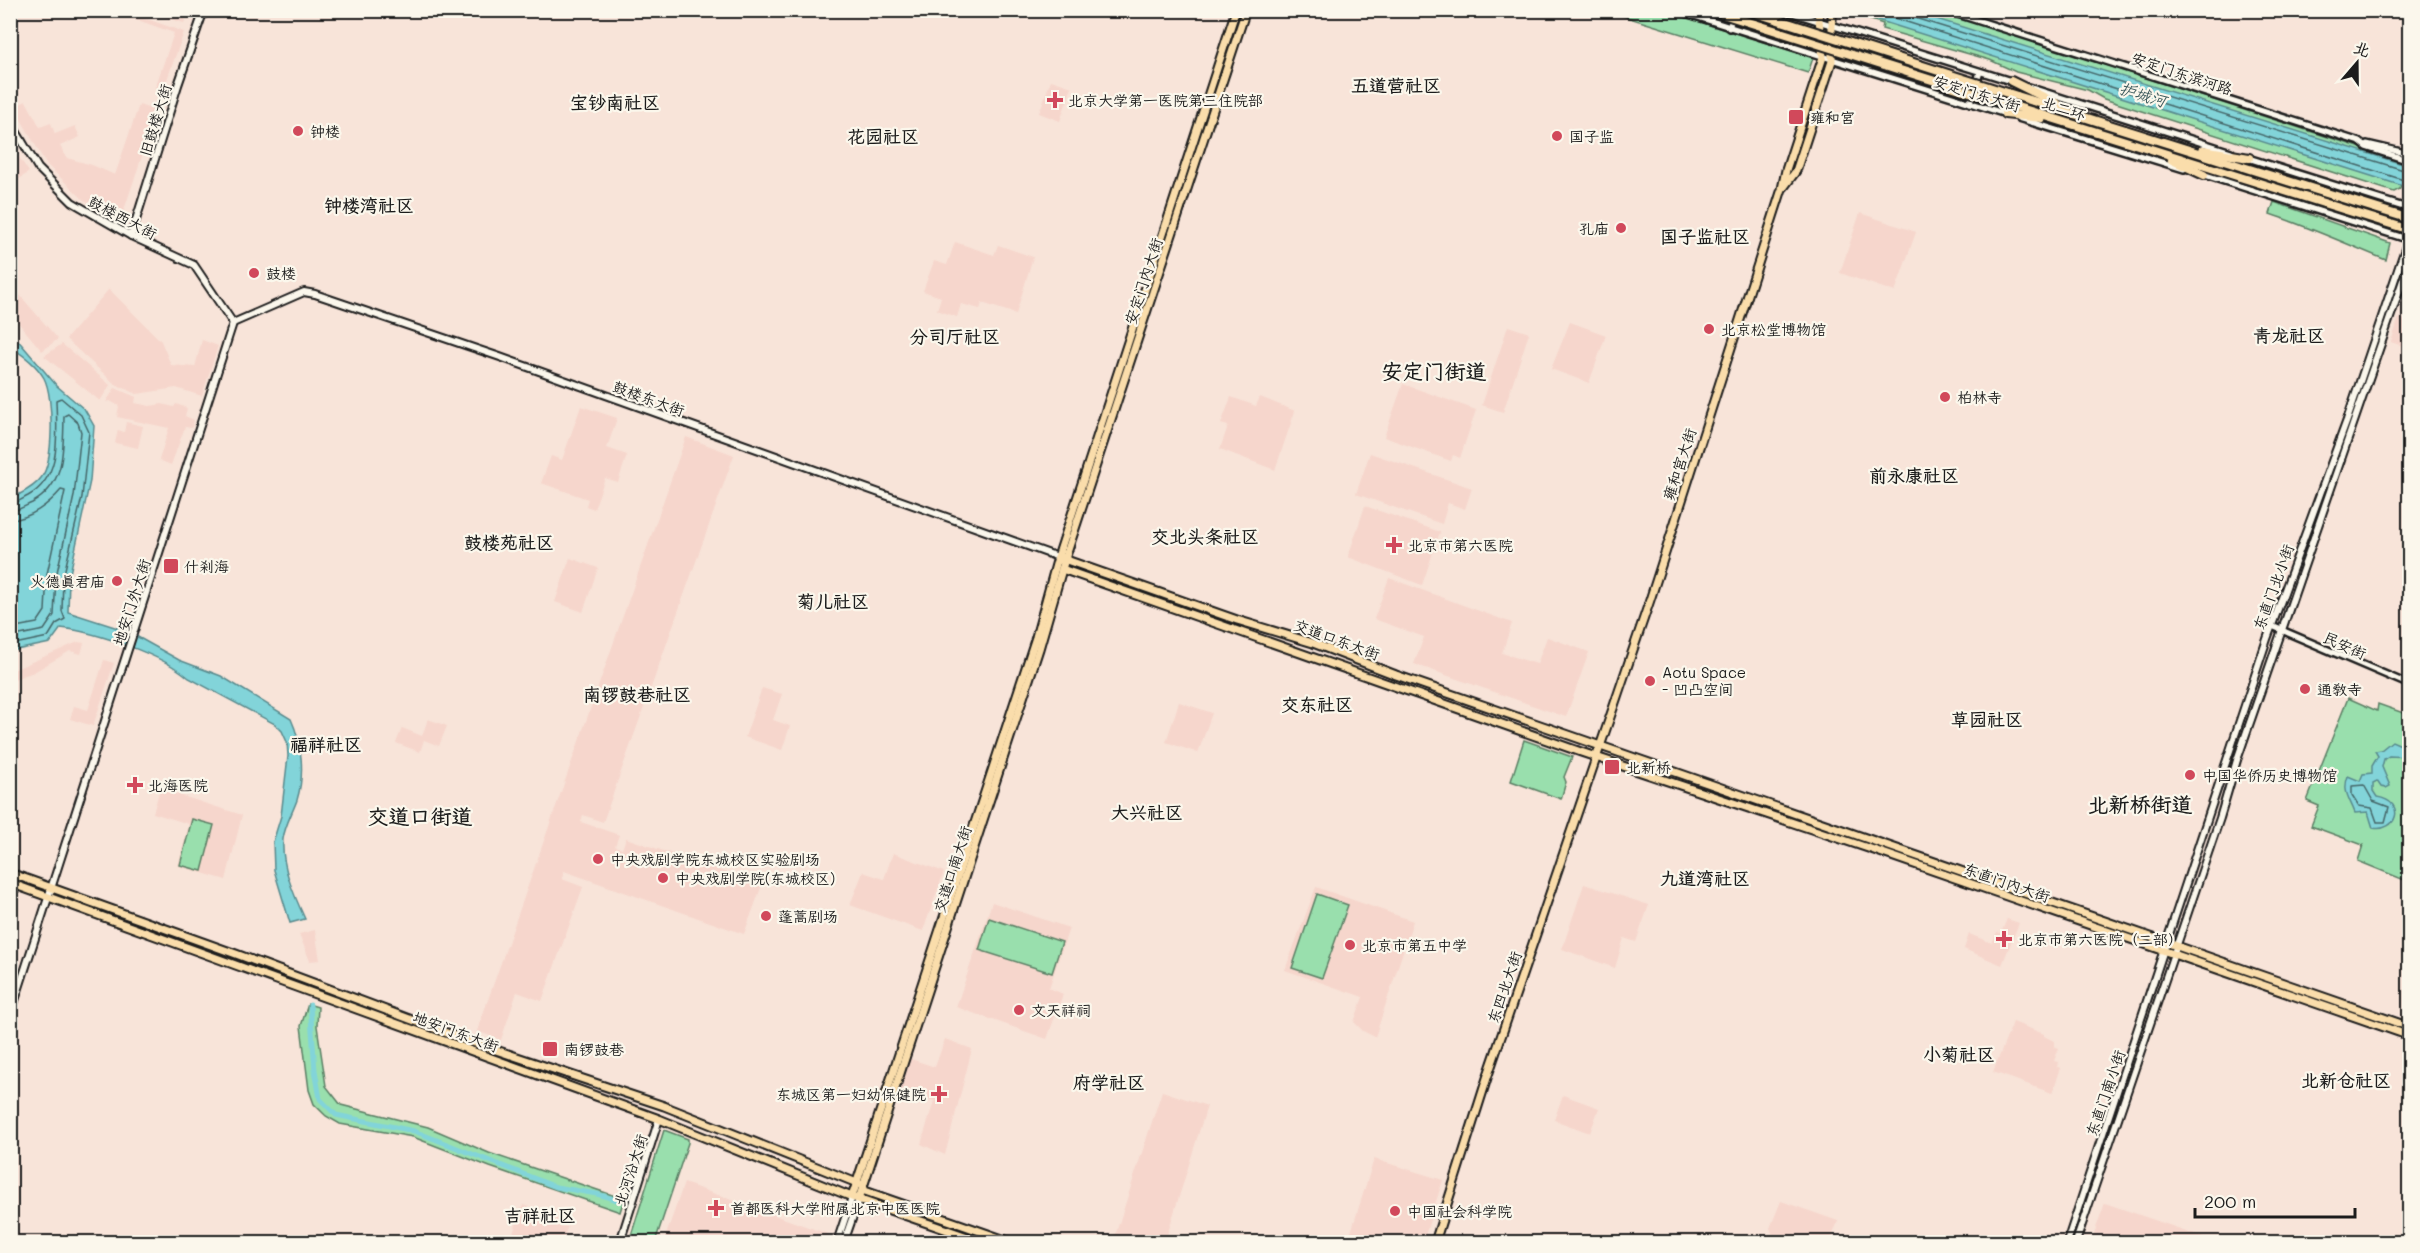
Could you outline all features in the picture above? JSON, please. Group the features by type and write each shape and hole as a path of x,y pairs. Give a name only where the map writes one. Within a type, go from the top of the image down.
{"highway":[{"name":"北二环","path":"1711,10 2146,148 2409,228"},
{"name":"北二环","path":"1748,10 2409,219"},
{"path":"2011,81 2078,114"},
{"path":"2004,114 2061,121"},
{"path":"2174,145 2248,158"},
{"path":"2146,148 2204,175"}],"main road":[{"name":"旧鼓楼大街","path":"131,236 204,10"},
{"name":"安定门内大街","path":"1061,558 1236,10"},
{"name":"安定门内大街","path":"1061,558 1246,10"},
{"path":"1818,10 1823,57"},
{"name":"雍和宫大街","path":"1782,189 1796,171 1832,61 1832,12"},
{"name":"雍和宫大街","path":"1595,756 1741,322 1786,170 1823,57"},
{"name":"鼓楼西大街","path":"10,121 38,168 57,189 90,215 194,265 233,323"},
{"name":"东直门北小街","path":"2170,949 2272,626 2409,240"},
{"name":"东直门北小街","path":"2170,949 2409,260"},
{"name":"鼓楼东大街","path":"233,323 304,292 315,294 500,357 1061,558"},
{"name":"地安门外大街","path":"10,1016 233,323"},
{"name":"交道口南大街","path":"860,1185 1039,650 1062,569 1061,558"},
{"name":"交道口南大街","path":"860,1185 1061,558"},
{"name":"交道口东大街","path":"1061,558 1245,622 1313,643 1396,675 1599,746"},
{"name":"交道口东大街","path":"1062,569 1595,756"},
{"name":"东直门内大街","path":"1599,746 2409,1036"},
{"name":"东直门内大街","path":"1595,756 2409,1027"},
{"name":"东四北大街","path":"1436,1242 1487,1078 1595,756"},
{"name":"地安门东大街","path":"10,873 463,1038 664,1106 860,1185 867,1192 1011,1242"},
{"name":"地安门东大街","path":"10,883 659,1119 855,1198 982,1242"},
{"name":"东直门南小街","path":"2067,1242 2170,949"},
{"name":"东直门南小街","path":"2076,1242 2170,949"},
{"name":"北河沿大街","path":"620,1242 659,1119"},
{"path":"837,1242 860,1185"},
{"path":"844,1242 855,1198"}],"street":[{"name":"安定门东大街","path":"1676,10 1832,61 2409,240"},
{"path":"1729,28 1735,10"},
{"name":"安定门东大街","path":"1783,10 2409,209"},
{"name":"安定门东滨河路","path":"1945,10 2360,142 2366,147 2409,161"},
{"path":"1970,103 1980,72"},
{"path":"2360,142 2409,154"},
{"path":"2299,206 2308,177"},
{"path":"2366,227 2375,198"},
{"path":"2409,228 2409,240"},
{"name":"民安街","path":"2272,626 2409,685"},
{"name":"北河沿大街","path":"659,1119 664,1106"}],"shaded area":[{"path":"144,11 188,11 184,23"},
{"path":"133,14 184,32 163,91 155,88 174,33 132,18"},
{"name":"北京大学第一医院第三住院部","path":"1051,80 1072,87 1060,121 1039,113"},
{"path":"26,101 40,127 51,123 55,134 75,126 80,137 60,146 67,158 115,175 139,105 157,111 121,219 84,200 46,164 14,107"},
{"path":"19,157 29,172 11,185 11,163"},
{"path":"1860,213 1916,232 1895,292 1840,273"},
{"path":"955,242 994,255 998,245 1033,257 1016,314 982,303 980,309 961,304 957,317 937,310 941,297 923,291 934,261 947,265"},
{"path":"10,277 18,293 58,339 42,351 11,314"},
{"path":"109,289 161,341 171,365 195,367 202,340 218,346 202,396 176,388 137,394 115,384 66,339"},
{"path":"2399,318 2409,322 2409,348 2391,342"},
{"path":"1570,322 1606,335 1589,383 1551,369"},
{"path":"1508,326 1529,333 1503,412 1482,405"},
{"path":"62,344 110,385 100,401 44,356"},
{"path":"1403,384 1476,410 1460,458 1453,455 1451,461 1384,437"},
{"path":"115,388 136,397 135,403 174,407 176,404 187,408 185,416 194,420 192,428 185,427 171,465 159,460 169,428 117,417 119,406 110,401 106,402"},
{"path":"1231,397 1256,406 1260,397 1295,411 1275,470 1220,449 1228,426 1221,424"},
{"path":"581,406 617,418 607,448 627,455 618,482 605,478 594,509 586,506 588,499 541,483 551,456 562,460"},
{"path":"126,422 143,426 138,448 115,443 118,430 124,432"},
{"path":"686,437 734,455 603,822 583,815 581,822 619,835 615,846 622,849 626,838 762,885 744,934 564,871 562,879 583,887 542,1001 517,992 501,1040 477,1031"},
{"name":"北京市第六医院","path":"1370,453 1472,488 1465,509 1448,503 1442,524 1356,494"},
{"name":"北京市第六医院","path":"1365,506 1440,532 1422,585 1348,557"},
{"path":"570,558 598,568 583,612 555,602"},
{"path":"1389,578 1512,623 1502,653 1537,664 1547,637 1589,652 1566,717 1414,664 1424,637 1374,619"},
{"path":"78,642 84,643 81,654 70,651 34,672 14,679 11,671"},
{"path":"104,660 114,663 93,726 70,719 74,706 88,710"},
{"path":"762,688 782,694 773,720 790,726 782,750 745,737"},
{"path":"1179,702 1212,713 1198,753 1166,742"},
{"path":"428,719 447,726 439,746 424,740 420,752 396,743 402,728 422,736"},
{"path":"160,789 242,815 226,880 178,866 189,824 153,813"},
{"path":"893,853 944,872 923,931 850,905 863,872 884,879"},
{"path":"1584,884 1649,905 1636,942 1624,938 1615,968 1562,949"},
{"name":"北京市第五中学","path":"1316,887 1413,921 1375,1037 1363,1031 1354,1022 1363,997 1285,970"},
{"path":"992,902 1069,928 1049,988 1063,994 1047,1039 956,1007"},
{"name":"北京市第六医院（二部）","path":"2007,919 2019,923 2002,965 1964,949 1969,934 1992,943 1997,932 2001,933"},
{"path":"315,930 320,960 310,961 299,934"},
{"path":"2013,1022 2044,1034 2054,1041 2054,1046 2059,1048 2054,1061 2058,1062 2057,1067 2061,1068 2052,1093 1993,1072"},
{"name":"东城区第一妇幼保健院","path":"945,1039 972,1049 945,1155 921,1144 934,1101 898,1088 908,1058 935,1067"},
{"path":"1162,1091 1207,1106 1165,1242 1113,1242"},
{"path":"1563,1095 1599,1108 1590,1133 1554,1120"},
{"name":"中国社会科学院","path":"1374,1159 1443,1180 1423,1242 1348,1242"},
{"name":"首都医科大学附属北京中医医院","path":"684,1183 828,1234 826,1242 664,1241"},
{"path":"1781,1201 1838,1221 1830,1242 1795,1242 1773,1235 1770,1228"},
{"path":"2105,1203 2218,1242 2091,1242"},
{"path":"523,1205 570,1220 562,1242 510,1242"}],"green space":[{"path":"1850,10 1918,10 1929,14 1945,13 2408,163 2400,189 2394,192 2104,99 2088,90 2016,72 1990,60 1882,29 1883,24 1850,13"},
{"path":"1607,11 1666,11 1813,58 1808,73"},
{"path":"2274,202 2390,243 2386,260 2270,214"},
{"path":"2348,698 2377,711 2378,704 2409,715 2409,882 2358,861 2363,845 2311,826 2319,806 2307,801"},
{"path":"1524,740 1572,757 1564,777 1566,782 1561,799 1511,781"},
{"path":"192,819 214,825 202,871 180,865"},
{"path":"1317,894 1348,905 1322,978 1292,968"},
{"path":"989,918 1062,942 1052,973 979,950"},
{"path":"308,1004 318,1007 317,1026 326,1086 341,1105 428,1127 489,1153 624,1199 620,1212 490,1167 413,1137 340,1124 326,1116 314,1104 309,1090 301,1026"},
{"path":"664,1130 688,1139 688,1143 655,1242 629,1242"}],"water":[{"name":"护城河","path":"1849,11 1911,11 2409,166 2409,188"},
{"path":"10,331 57,386 85,410 94,426 90,481 69,578 68,612 127,631 179,660 221,676 291,719 300,748 302,769 297,800 284,834 283,849 289,880 305,919 290,923 274,870 273,842 281,816 288,756 287,742 282,731 275,724 189,678 163,661 92,634 61,628 50,643 11,651 11,499 38,482 45,470 50,444 51,414 50,399 44,378 33,364 11,347"},
{"path":"2409,738 2409,757 2389,756 2384,759 2382,767 2390,786 2381,787 2377,781 2373,783 2373,791 2377,797 2393,805 2395,816 2393,822 2388,826 2373,828 2368,812 2355,813 2346,791 2348,776 2360,781 2363,774 2372,773 2372,766 2378,756 2375,751 2381,750 2392,741 2401,745"}],"waterway":[{"path":"310,1005 315,1070 320,1099 336,1115 414,1131 556,1187 617,1200"}],"place":[{"name":"北京大学第一医院第三住院部","path":"1055,100"},
{"name":"雍和宫","path":"1796,117"},
{"name":"钟楼","path":"298,131"},
{"name":"国子监","path":"1557,136"},
{"name":"孔庙","path":"1621,228"},
{"name":"鼓楼","path":"254,273"},
{"name":"北京松堂博物馆","path":"1709,329"},
{"name":"柏林寺","path":"1945,397"},
{"name":"北京市第六医院","path":"1394,545"},
{"name":"什刹海","path":"171,566"},
{"name":"火德真君庙","path":"117,581"},
{"name":"Aotu Space - 凹凸空间","path":"1650,681"},
{"name":"通教寺","path":"2305,689"},
{"name":"北新桥","path":"1612,767"},
{"name":"中国华侨历史博物馆","path":"2190,775"},
{"name":"北海医院","path":"135,785"},
{"name":"中央戏剧学院东城校区实验剧场","path":"598,859"},
{"name":"中央戏剧学院(东城校区)","path":"663,878"},
{"name":"蓬蒿剧场","path":"766,916"},
{"name":"北京市第六医院（二部）","path":"2004,939"},
{"name":"北京市第五中学","path":"1350,945"},
{"name":"文天祥祠","path":"1019,1010"},
{"name":"南锣鼓巷","path":"550,1049"},
{"name":"东城区第一妇幼保健院","path":"939,1094"},
{"name":"首都医科大学附属北京中医医院","path":"716,1208"},
{"name":"中国社会科学院","path":"1395,1211"}],"district":[{"name":"五道营社区","path":"1396,85"},
{"name":"宝钞南社区","path":"615,102"},
{"name":"花园社区","path":"883,136"},
{"name":"钟楼湾社区","path":"369,205"},
{"name":"国子监社区","path":"1705,236"},
{"name":"青龙社区","path":"2289,335"},
{"name":"分司厅社区","path":"955,336"},
{"name":"安定门街道","path":"1434,370"},
{"name":"前永康社区","path":"1914,475"},
{"name":"交北头条社区","path":"1205,536"},
{"name":"鼓楼苑社区","path":"509,542"},
{"name":"菊儿社区","path":"833,601"},
{"name":"南锣鼓巷社区","path":"637,694"},
{"name":"交东社区","path":"1317,704"},
{"name":"草园社区","path":"1987,719"},
{"name":"福祥社区","path":"326,744"},
{"name":"北新桥街道","path":"2140,803"},
{"name":"大兴社区","path":"1147,812"},
{"name":"交道口街道","path":"420,815"},
{"name":"九道湾社区","path":"1705,878"},
{"name":"小菊社区","path":"1959,1054"},
{"name":"北新仓社区","path":"2346,1080"},
{"name":"府学社区","path":"1109,1082"},
{"name":"吉祥社区","path":"540,1215"}]}
